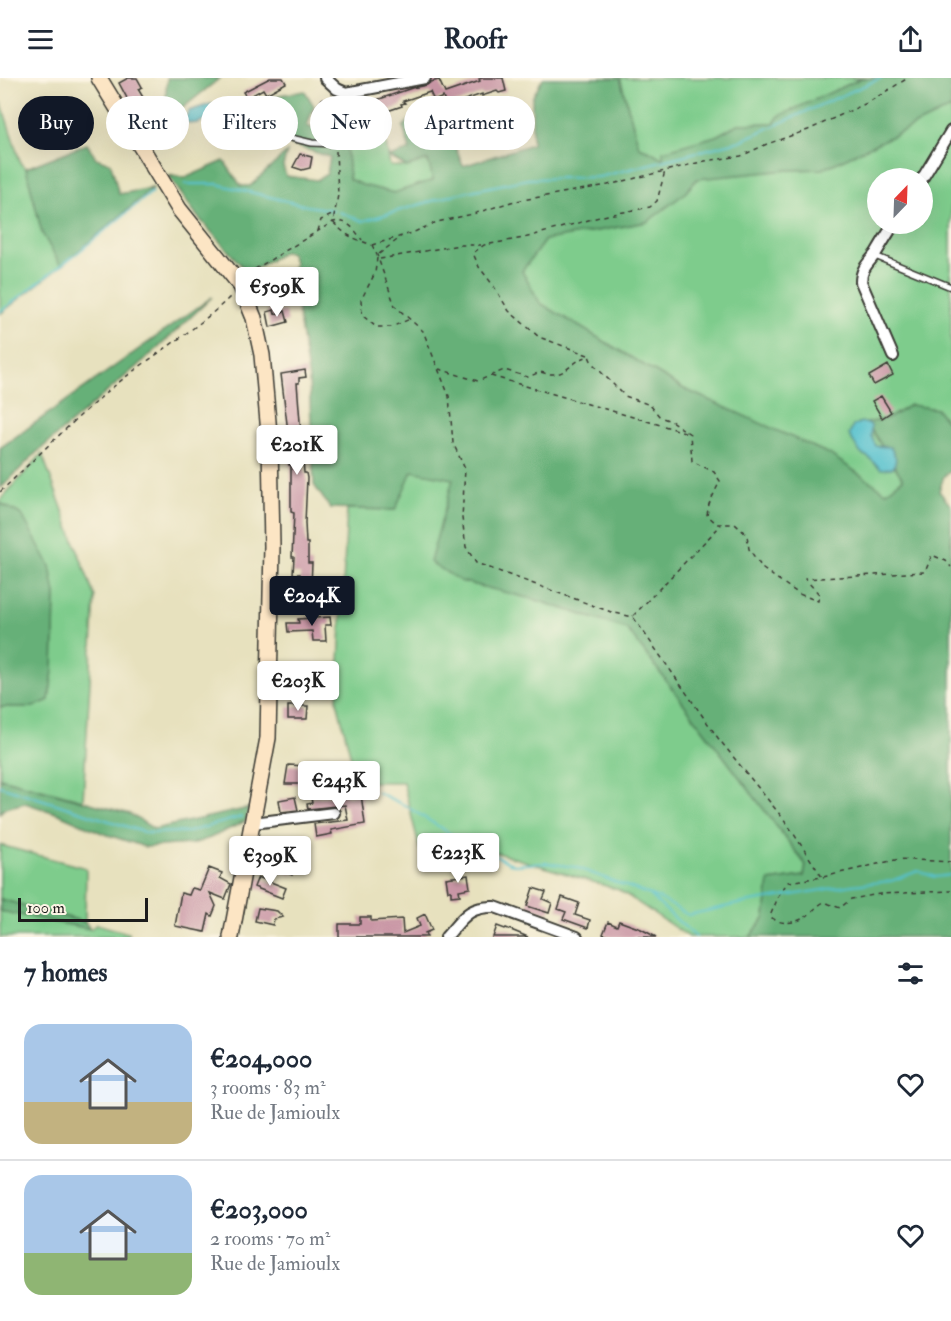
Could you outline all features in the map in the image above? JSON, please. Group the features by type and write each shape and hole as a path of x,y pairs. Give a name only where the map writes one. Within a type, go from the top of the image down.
{"street":[{"path":"99,78 179,209 241,286 254,318 262,355 270,444 272,546 268,738 231,937"},
{"path":"325,78 337,89 346,93 425,78"},
{"path":"928,168 951,131"},
{"path":"888,234 863,269 861,282 894,356"},
{"path":"253,823 334,813"},
{"path":"446,937 470,911 482,907 495,907 577,937"}],"lane":[{"path":"874,256 951,287"}],"path":[{"path":"372,245 437,222 511,202 608,185 705,161 741,156 808,130 867,103 908,78"},
{"path":"333,222 338,195 336,150"},
{"path":"379,259 459,245 524,238 603,216 650,207 657,201 665,171"},
{"path":"318,232 321,220 335,214"},
{"path":"0,492 122,380 218,310 241,286 246,275 333,222 340,220 349,224 362,240"},
{"path":"333,222 349,237 372,245 395,306 423,331 449,396 453,443 465,469 462,518 466,547 476,562 611,612 633,617 718,738 786,822 822,878"},
{"path":"405,235 377,255 375,273 361,300 362,315 376,327 391,327 410,319"},
{"path":"484,244 473,253 478,267 493,285 509,311 539,337 589,356 592,363 625,396 650,405 660,417 671,421 690,434"},
{"path":"438,368 478,381 504,370 528,377 540,372 552,376 567,370 577,359 589,356"},
{"path":"490,376 690,434"},
{"path":"690,434 692,461 714,472 720,481 709,504 707,515 717,524 735,524 747,535 749,549 763,569 799,594 818,601 819,594 805,579 925,572 932,555 946,561 951,567"},
{"path":"633,617 722,524"},
{"path":"951,862 899,859 822,878 788,882 780,893 770,916 783,923 805,918 814,908 824,902 840,908 851,899 880,894 951,891"}],"green space":[{"path":"167,78 220,78 189,103 189,96 166,96"},
{"path":"543,78 620,78 639,147 663,159 663,151 716,136 738,124 774,123 779,116 862,78 951,78 951,108 823,169 697,179 685,193 647,222 545,240 522,271 540,303 682,388 829,454 886,492 903,479 867,423 889,418 910,405 937,409 951,428 951,471 944,476 939,491 951,506 951,937 750,937 765,917 769,881 804,876 806,865 627,629 536,600 460,581 430,562 453,479 412,471 395,510 330,508 314,485 309,380 292,274 294,262 291,253 284,252 248,273 197,216 168,175 185,178 224,161 241,186 250,186 287,152 283,166 286,176 317,180 327,174 330,157 298,147 298,96 277,96 305,91 310,99 310,117 307,126 310,127 310,150 347,150 349,179 362,185 394,193 433,180 428,160 407,167 389,157 410,150 457,150 463,166 513,150 535,150 535,96 533,96"},
{"path":"620,78 862,78 779,116 774,123 738,124 716,136 664,151 663,160 639,147"},
{"path":"0,99 21,164 26,168 42,233 61,266 0,314"},
{"path":"951,108 951,428 937,409 910,405 889,418 867,423 903,479 886,492 829,454 682,388 540,303 522,271 545,240 647,222 685,193 698,178 823,169"},
{"path":"72,150 91,150 96,158 110,163 119,194 153,188 61,266 42,233 26,168"},
{"path":"347,150 387,150 390,166 407,167 428,160 434,180 394,193 362,185 349,179"},
{"path":"212,297 157,349 35,454 0,489 0,448"},
{"path":"42,454 95,597 83,800 0,778 0,707 33,707 49,700 53,670 55,594 22,515 0,503 0,500"},
{"path":"412,470 453,479 460,581 536,600 627,629 806,865 804,876 769,881 765,917 750,937 689,937 619,890 498,853 420,850 403,782 357,782 337,701 347,509 395,510"},
{"path":"0,503 22,515 50,566 55,594 53,670 49,700 33,707 0,707"},
{"path":"0,778 130,814 154,829 249,808 246,821 210,838 192,844 145,847 25,803 5,808 0,813"},
{"path":"0,845 86,868 85,922 0,899"},
{"path":"0,899 85,922 90,929 0,911"},
{"path":"0,911 90,929 97,924 128,933 129,937 0,937"}],"water":[{"path":"201,107 201,121 194,124 189,123 189,111"},
{"path":"861,422 871,425 871,436 876,446 890,447 896,460 892,468 881,469 861,454 849,435 853,426"}],"building":[{"path":"128,78 137,78 142,87 138,89 142,96 126,96 119,83"},
{"path":"270,78 283,78 286,83 266,94 263,89 251,96 246,96 243,92"},
{"path":"503,78 506,91 499,93 497,91 482,96 482,94 432,96 430,92 418,96 404,96 402,106 392,109 392,96 388,96 439,80 445,93 480,81 479,79"},
{"path":"300,154 312,157 310,168 302,170 293,167"},
{"path":"274,310 275,314 285,311 288,322 270,327 267,312"},
{"path":"888,365 893,375 874,385 869,376"},
{"path":"305,370 306,377 299,378 299,383 297,383 304,473 307,478 305,523 308,563 312,563 311,586 300,586 300,574 293,574 294,513 291,512 291,465 289,465 288,445 285,445 285,432 288,432 281,374"},
{"path":"881,396 891,412 882,418 872,401"},
{"path":"330,617 331,625 325,625 326,641 313,641 312,631 288,632 287,623 299,623 298,619"},
{"path":"289,675 315,676 315,685 301,684 300,692 288,692"},
{"path":"288,706 308,706 307,719 288,719"},
{"path":"288,765 307,766 306,784 285,784"},
{"path":"346,794 346,796 361,794 365,824 331,830 332,834 316,837 314,824 348,820 345,805 308,809 307,804 312,803 311,798"},
{"path":"295,797 298,810 281,812 279,800"},
{"path":"272,842 282,846 280,853 297,861 292,875 263,862"},
{"path":"209,868 222,873 220,878 231,884 225,899 210,893 216,906 212,916 209,914 205,932 175,926 181,893 189,895 192,888 200,890"},
{"path":"468,875 470,888 459,890 460,895 451,896 446,878"},
{"path":"258,877 286,888 282,898 254,887"},
{"path":"533,888 546,892 543,899 552,903 549,913 527,906"},
{"path":"562,897 579,903 575,915 590,920 588,928 563,919 566,912 558,909"},
{"path":"258,908 277,911 283,917 274,919 273,925 255,921"},
{"path":"425,914 432,930 425,933 427,937 339,937 339,924 360,924 360,917 371,917 371,921 402,919 403,933 420,926 417,918"},
{"path":"619,921 656,937 611,937 603,934 608,922 617,926"},
{"path":"497,926 506,928 528,937 493,937"}],"waterway":[{"path":"339,212 363,221 456,194 528,179 599,177 740,141 881,78"},
{"path":"185,184 217,184 307,206 334,210"},
{"path":"0,312 152,192"},
{"path":"0,786 147,833 188,832 241,817"},
{"path":"377,792 406,806 457,838 514,865 546,863 575,867 661,899 688,915 738,904 852,885 891,881 918,871 935,877 951,875"},
{"path":"649,895 696,937"}]}
